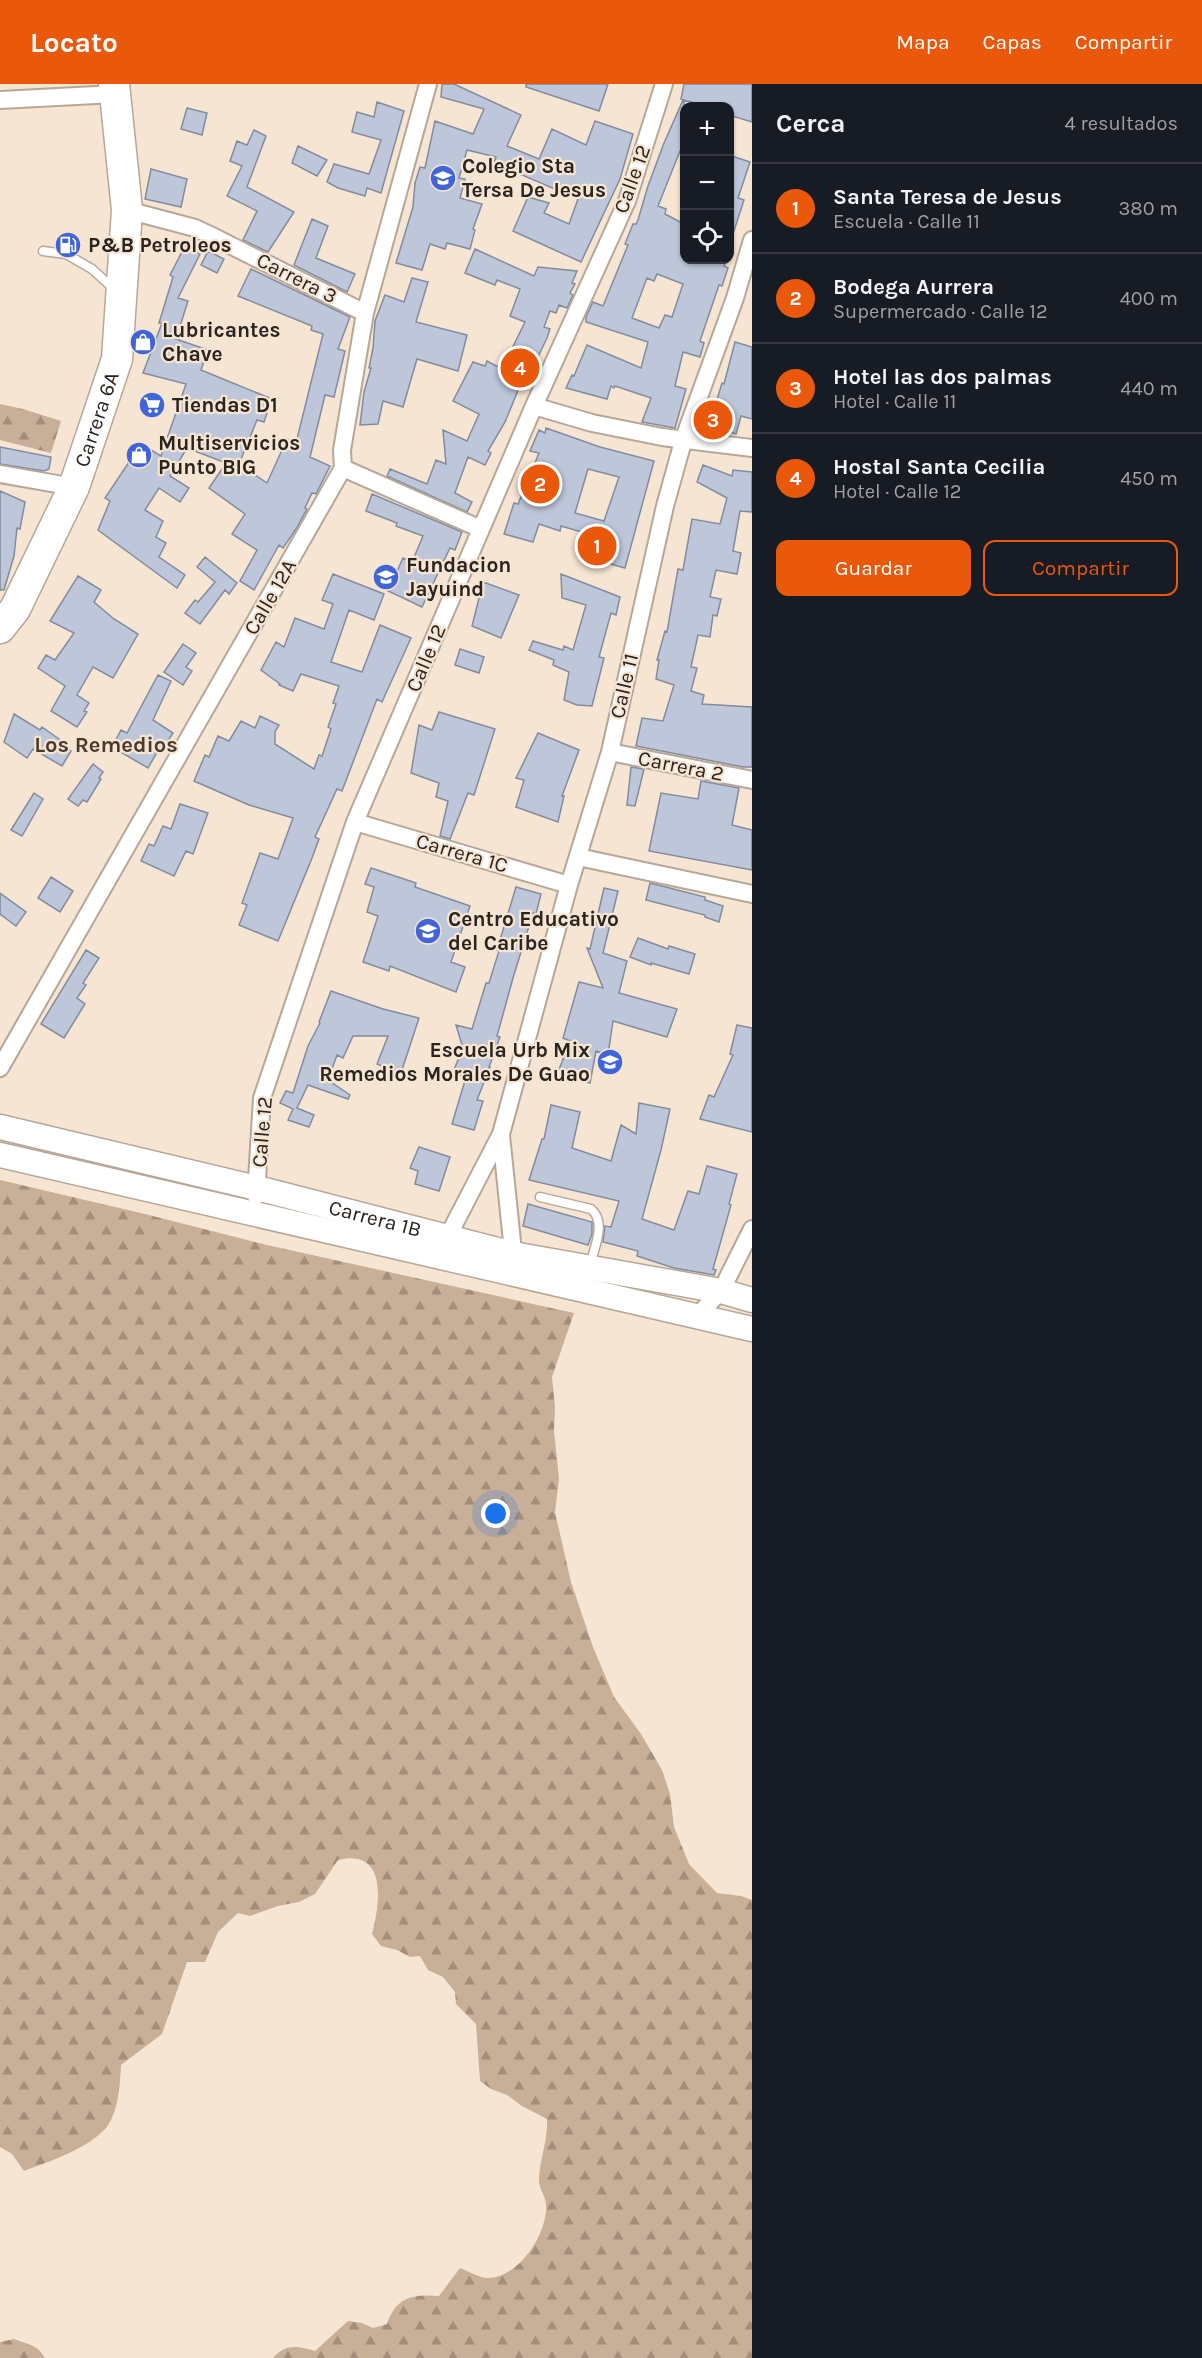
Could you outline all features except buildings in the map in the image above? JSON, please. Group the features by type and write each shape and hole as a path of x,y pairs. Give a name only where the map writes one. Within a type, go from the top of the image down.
{"highway":[{"name":"Carrera 6A","path":"0,628 15,609 74,487 117,359 127,210 115,89"}],"street":[{"name":"Calle 12A","path":"0,1068 343,468 342,450 365,313 428,84"},
{"name":"Calle 12","path":"256,1214 262,1098 355,822 534,406 627,201 664,84"},
{"path":"0,100 115,89"},
{"name":"Carrera 3","path":"127,210 195,228 365,313"},
{"name":"Calle 11","path":"501,1134 569,885 610,752 665,506 684,438 735,298 752,240"},
{"path":"534,406 592,423 662,437 752,448"},
{"path":"343,468 481,529"},
{"path":"0,474 74,487"},
{"name":"Carrera 2","path":"610,752 752,780"},
{"name":"Carrera 1C","path":"355,822 569,885"},
{"path":"578,857 752,894"},
{"name":"Carrera 1B","path":"0,1126 257,1188 446,1248"},
{"path":"446,1248 501,1134"},
{"path":"501,1134 515,1264"},
{"name":"Carrera 1B","path":"0,1155 256,1214 446,1248 515,1264 752,1329"},
{"path":"698,1316 721,1291 752,1229"},
{"name":"Carrera 1B","path":"515,1264 590,1268 721,1291 752,1300"}],"lane":[{"path":"43,251 66,254 92,269 121,295"},
{"path":"540,1197 591,1209 597,1214 600,1222 590,1268"}],"green space":[{"path":"0,404 61,421 51,453 0,440"},
{"path":"0,1180 267,1245 574,1313 552,1377 559,1479 555,1512 571,1582 593,1647 614,1697 641,1734 662,1770 670,1794 674,1827 689,1864 717,1893 752,1900 752,2358 273,2358 283,2350 292,2347 315,2351 348,2321 362,2323 373,2328 387,2324 395,2308 406,2299 439,2296 460,2268 486,2278 498,2277 520,2263 529,2253 542,2228 545,2216 546,2202 539,2178 547,2119 480,2081 476,2024 456,2004 455,1992 443,1977 428,1970 420,1956 410,1957 397,1950 381,1946 372,1934 377,1908 377,1881 373,1870 366,1862 354,1859 338,1860 315,1894 299,1902 278,1906 250,1916 238,1913 218,1932 205,1962 187,1962 162,2034 121,2065 119,2093 114,2114 96,2138 72,2152 24,2171 12,2154 0,2147"},
{"path":"14,2339 36,2347 45,2358 0,2358 0,2342"}],"place":[{"name":"Colegio Sta Tersa De Jesus","path":"443,178"},
{"name":"P&B Petroleos","path":"68,245"},
{"name":"Lubricantes Chave","path":"143,342"},
{"name":"Hostal Santa Cecilia","path":"520,368"},
{"name":"Tiendas D1","path":"152,405"},
{"name":"Hotel las dos palmas","path":"713,420"},
{"name":"Multiservicios Punto BIG","path":"139,455"},
{"name":"Bodega Aurrera","path":"540,484"},
{"name":"Santa Teresa de Jesus","path":"597,546"},
{"name":"Fundacion Jayuind","path":"386,577"},
{"name":"Centro Educativo del Caribe","path":"428,931"},
{"name":"Escuela Urb Mix Remedios Morales De Guao","path":"610,1062"}],"district":[{"name":"Los Remedios","path":"106,744"}]}
